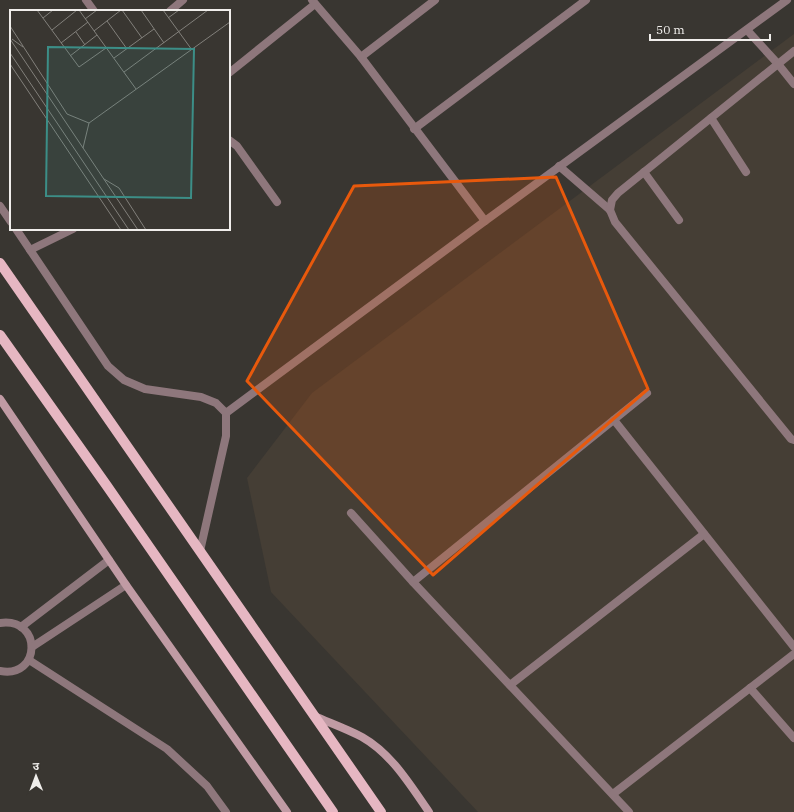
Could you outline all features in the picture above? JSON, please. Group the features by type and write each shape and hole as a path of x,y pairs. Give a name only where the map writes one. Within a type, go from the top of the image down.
{"main road":[{"path":"0,263 381,812"},
{"path":"0,335 333,812"},
{"path":"0,398 126,585 287,812"},
{"path":"314,715 363,737 384,753 397,766 429,812"}],"street":[{"path":"86,0 93,10"},
{"path":"171,10 184,0"},
{"path":"414,129 586,0"},
{"path":"361,57 432,1"},
{"path":"226,413 559,166 747,30 784,1"},
{"path":"230,72 314,2 361,57 485,221"},
{"path":"747,30 794,84"},
{"path":"610,210 612,200 618,193 794,51"},
{"path":"711,118 746,172"},
{"path":"230,141 237,146 277,202"},
{"path":"559,166 610,210 615,222 791,439 794,440"},
{"path":"644,172 679,220"},
{"path":"0,206 10,221"},
{"path":"17,230 108,366 124,380 145,389 201,397 216,403 226,413 226,436 200,551"},
{"path":"30,250 71,230"},
{"path":"413,582 647,393"},
{"path":"614,420 794,647"},
{"path":"351,513 413,582 629,812"},
{"path":"510,685 704,534"},
{"path":"21,626 110,560"},
{"path":"32,647 126,585"},
{"path":"0,623 7,622 21,626 28,633 32,647 32,654 24,666 17,670 0,672"},
{"path":"613,794 794,654"},
{"path":"29,660 167,749 208,786 226,812"},
{"path":"750,688 794,738"}],"highlighted area":[{"path":"556,177 648,389 433,575 247,381 354,186"}],"shaded area":[{"path":"794,34 794,812 478,812 271,592 247,478 312,393"}]}
